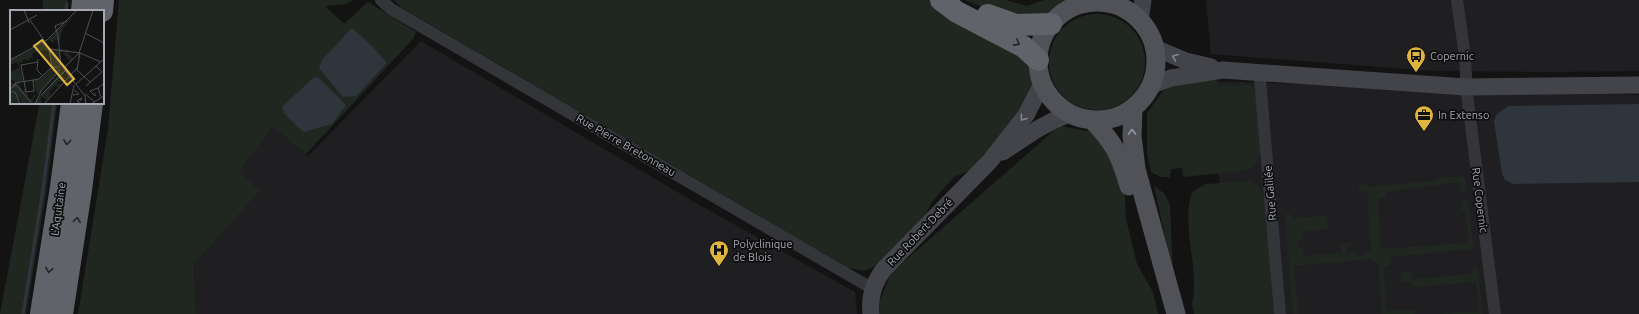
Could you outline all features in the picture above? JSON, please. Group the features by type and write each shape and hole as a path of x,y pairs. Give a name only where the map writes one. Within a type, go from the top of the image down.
{"highway":[{"path":"82,10 83,0"},
{"path":"102,10 103,0"},
{"path":"941,0 957,12 1024,47 1038,60"},
{"path":"953,0 979,12 1016,25 1051,24"},
{"name":"L'Aquitaine","path":"41,314 60,195 72,104"},
{"name":"L'Aquitaine","path":"62,314 78,213 92,104"}],"main road":[{"path":"1094,2 1112,2 1127,10 1140,21 1150,34 1155,48 1155,73 1152,85 1144,98 1121,116 1107,120 1092,121 1069,114 1053,101 1042,84 1039,72 1038,60 1042,41 1051,24 1063,13 1078,6 1094,2"},
{"path":"1133,108 1132,136 1136,169 1176,314"},
{"path":"1092,121 1113,143 1121,159 1165,314"}],"street":[{"name":"Rue Pierre Bretonneau","path":"381,0 391,9 873,290"},
{"path":"1140,21 1143,0"},
{"name":"Rue Copernic","path":"1457,0 1465,57 1466,87 1495,314"},
{"path":"1155,48 1186,61 1223,70 1466,87 1639,85"},
{"path":"1152,85 1171,78 1223,70"},
{"name":"Rue Galilée","path":"1261,72 1260,80 1280,314"},
{"path":"990,161 1026,115 1042,84"},
{"path":"990,161 1038,127 1050,120 1069,114"},
{"name":"Rue Robert Debré","path":"871,314 873,290 884,268 990,161"}],"shaded area":[{"path":"43,0 68,0 67,10 42,10"},
{"path":"119,0 353,0 346,4 325,6 344,24 368,2 416,32 413,39 306,154 272,127 239,172 260,191 194,264 196,314 78,314 108,129"},
{"path":"394,0 930,0 1031,63 1033,82 1031,95 1009,128 969,171 954,177 931,203 926,215 878,265 864,271 849,268 402,8"},
{"path":"965,0 1006,0 1027,6 1044,0 1069,0 1050,12 1036,17 1000,14"},
{"path":"1206,0 1639,0 1639,71 1433,71 1211,54"},
{"path":"1097,14 1115,17 1131,28 1142,44 1145,62 1142,80 1131,96 1115,107 1097,110 1079,107 1063,96 1052,80 1049,62 1052,44 1063,28 1079,17"},
{"path":"352,28 372,46 387,63 356,96 343,97 319,68 322,60"},
{"path":"421,41 696,203 855,292 857,314 196,314 194,264 259,192 238,172 272,127 308,156"},
{"path":"318,77 346,105 332,124 303,132 284,113 282,107 313,78"},
{"path":"1217,78 1217,83 1220,86 1251,85 1255,91 1261,151 1255,165 1244,171 1183,177 1182,168 1171,169 1170,177 1161,177 1151,172 1147,153 1147,113 1163,91 1174,84"},
{"path":"1212,81 1639,95 1639,314 1229,314"},
{"path":"33,104 57,104 46,193 26,314 0,314 39,106"},
{"path":"1639,104 1639,182 1514,184 1505,180 1502,174 1494,121 1497,114 1508,106"},
{"path":"1059,126 1093,132 1108,151 1124,181 1126,219 1137,264 1153,292 1158,314 880,314 879,303 891,273"},
{"path":"1465,176 1467,191 1461,192 1459,182 1386,192 1387,197 1378,198 1381,249 1469,243 1465,211 1458,211 1457,209 1462,207 1462,200 1468,201 1474,249 1390,257 1389,266 1384,267 1386,311 1414,309 1415,314 1382,314 1378,264 1371,259 1294,266 1298,314 1293,314 1285,214 1291,214 1291,219 1327,215 1328,229 1302,231 1303,239 1297,239 1298,248 1303,248 1304,256 1341,253 1341,244 1352,243 1354,245 1346,246 1347,252 1355,251 1356,256 1364,256 1363,251 1371,250 1367,191 1359,192 1359,187 1366,184 1370,187"},
{"path":"1249,181 1260,188 1266,199 1273,314 1194,314 1192,303 1194,275 1188,215 1192,192 1206,184"},
{"path":"1154,186 1165,194 1170,205 1173,273"},
{"path":"1477,267 1483,314 1439,314 1479,311 1476,282 1412,287 1411,281 1401,282 1402,274 1406,272 1412,272 1412,279 1472,274 1473,268"}],"waterway":[{"path":"66,10 67,4"},
{"path":"23,314 43,189 54,104"}],"place":[{"name":"Copernic","path":"1416,73"},
{"name":"In Extenso","path":"1424,132"},
{"name":"Polyclinique de Blois","path":"719,267"}]}
